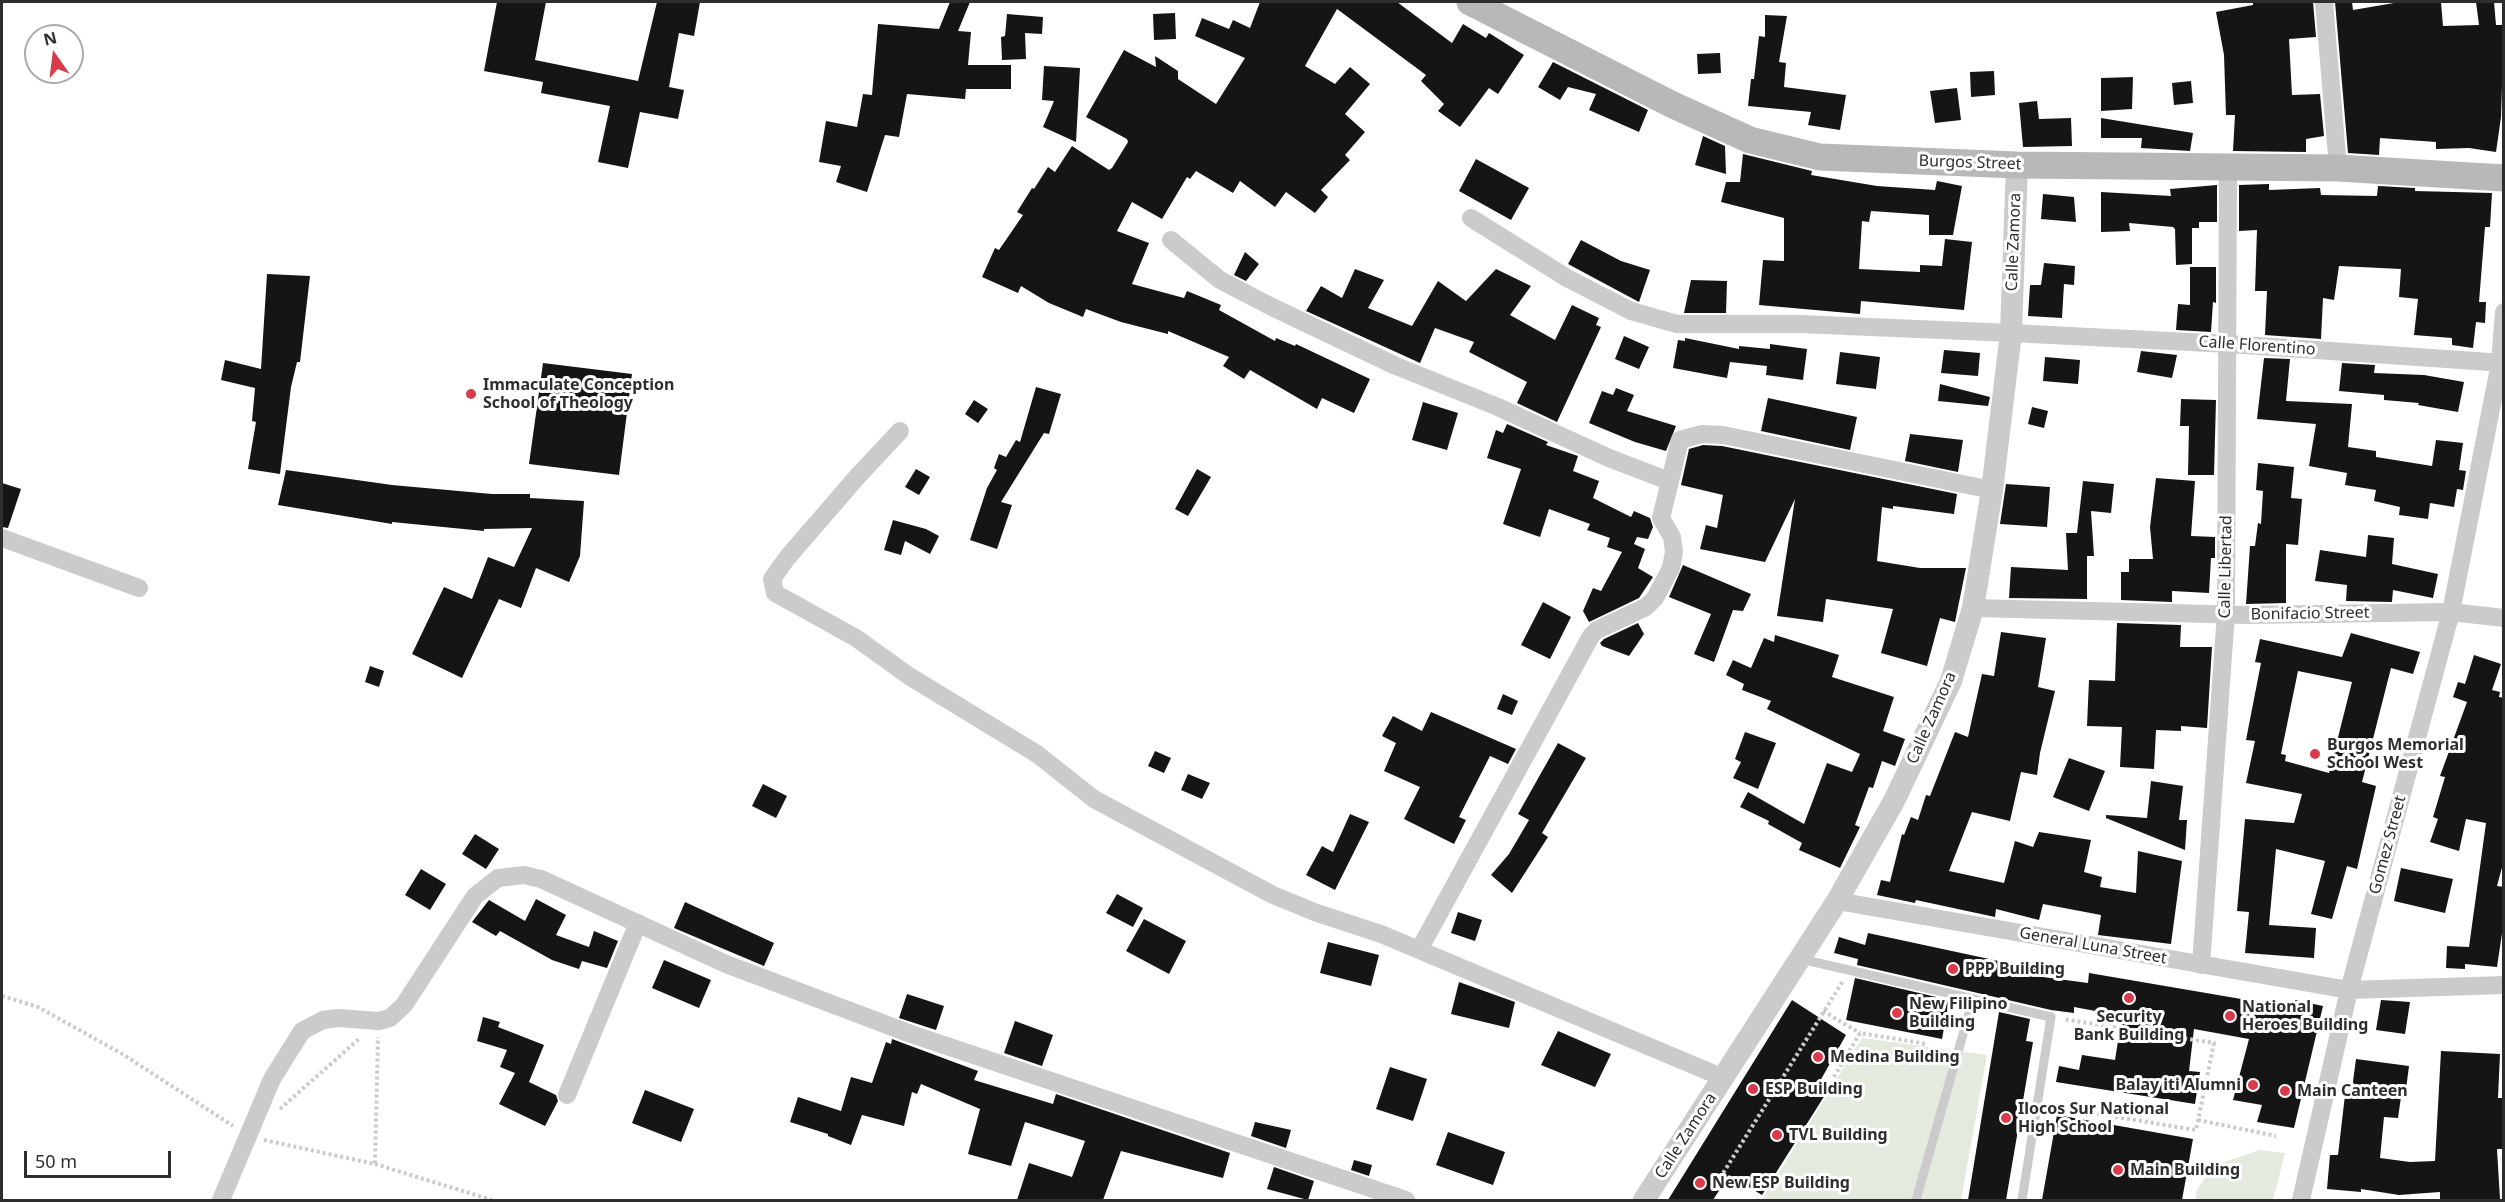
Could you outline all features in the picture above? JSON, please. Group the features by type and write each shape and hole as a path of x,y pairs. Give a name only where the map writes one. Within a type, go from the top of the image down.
{"main road":[{"name":"Burgos Street","path":"1470,2 1673,105 1750,140 1820,157 2017,165 2338,168 2504,178"}],"street":[{"path":"2324,2 2338,168"},
{"name":"Calle Zamora","path":"1644,1200 1837,902 1894,801 1951,681 1973,608 1992,490 2011,333 2017,165"},
{"name":"Calle Libertad","path":"2201,965 2226,613 2228,168"},
{"name":"Calle Florentino","path":"1471,218 1567,278 1653,319 1677,324 1800,324 2011,333 2229,344 2502,363"},
{"path":"1171,240 1220,280 1272,307 1396,366 1498,407 1609,458 1669,481"},
{"name":"Gomez Street","path":"2301,1200 2349,990 2451,612 2502,363 2504,312"},
{"path":"900,431 856,477 771,579 775,593 856,638 909,676 1037,754 1094,799 1150,831 1273,894 1419,950 1724,1078"},
{"path":"1419,950 1591,636 1597,630 1646,607 1655,598 1671,568 1674,552 1672,537 1661,518 1680,440 1702,434 1760,441 1992,490"},
{"path":"2,538 139,588"},
{"name":"Bonifacio Street","path":"1973,608 2226,613 2451,612 2504,618"},
{"path":"221,1200 250,1137 272,1079 302,1031 312,1024 338,1018 379,1022 390,1018 404,1005 475,896 498,878 524,875 541,879 726,964 911,1034 1407,1200"},
{"name":"General Luna Street","path":"1837,902 2349,990 2504,985"},
{"path":"567,1095 638,924"}],"lane":[{"path":"1800,959 2051,1017 2022,1200"},
{"path":"1916,1200 1973,999"}],"path":[{"path":"1720,1178 1850,970"},
{"path":"2,996 38,1007 124,1055 250,1137 375,1164 492,1200"},
{"path":"1823,1011 1860,1033 1927,1044"},
{"path":"2037,1104 2196,1130 2214,1043 2051,1017"},
{"path":"275,1114 379,1022"},
{"path":"375,1164 379,1022"},
{"path":"1834,1077 1860,1033"},
{"path":"2199,1120 2277,1136"}],"shaded area":[{"path":"1862,1038 1987,1055 1961,1200 1762,1200"},
{"path":"2260,1150 2285,1153 2273,1200 2195,1200 2197,1190 2207,1175 2221,1163"}],"building":[{"path":"497,2 546,2 535,60 638,81 657,2 700,2 694,36 679,33 669,87 684,90 678,119 640,112 628,168 598,162 610,106 541,93 543,82 484,71"},
{"path":"950,2 970,2 958,31 971,32 968,65 1011,65 1011,89 966,89 965,99 907,94 899,137 885,135 867,192 836,182 841,166 819,162 826,121 857,127 863,94 872,95 878,24 939,29"},
{"path":"1260,2 1397,2 1452,43 1463,24 1486,38 1489,33 1524,55 1498,94 1489,88 1460,127 1438,111 1444,104 1421,81 1426,75 1337,9 1305,66 1335,84 1350,67 1370,84 1345,114 1365,132 1345,155 1350,160 1321,190 1328,197 1315,213 1286,192 1275,207 1240,181 1233,193 1196,171 1190,179 1187,177 1162,219 1132,202 1117,231 1149,243 1132,284 1184,298 1187,291 1221,305 1219,310 1275,341 1276,338 1295,346 1296,344 1370,379 1354,413 1322,398 1317,409 1250,370 1244,379 1223,366 1229,357 1168,331 1168,334 1121,322 1086,309 1083,317 1049,303 1021,286 1018,293 982,277 995,248 999,250 1023,215 1017,212 1032,188 1034,189 1048,167 1055,172 1072,146 1109,170 1112,168 1128,142 1127,139 1086,117 1124,50 1156,67 1155,56 1178,71 1178,79 1216,104 1245,58 1195,36 1202,18 1229,29 1233,20 1250,28"},
{"path":"2253,2 2313,2 2316,37 2289,39 2292,95 2320,94 2324,136 2306,139 2306,152 2233,151 2235,115 2226,115 2224,55 2216,12 2253,5"},
{"path":"2335,2 2352,2 2353,10 2400,2 2441,2 2443,26 2479,25 2476,2 2494,2 2496,25 2504,25 2501,117 2496,152 2469,148 2436,149 2436,142 2380,138 2379,155 2348,153"},
{"path":"1175,13 1176,39 1154,40 1153,14"},
{"path":"1007,14 1043,17 1042,34 1025,33 1026,59 1002,60 1001,37 1005,36"},
{"path":"1765,15 1787,16 1779,62 1786,63 1784,87 1846,95 1840,130 1808,125 1811,112 1748,106 1759,36 1765,37"},
{"path":"1720,53 1721,73 1698,74 1697,54"},
{"path":"1553,62 1648,110 1639,132 1589,110 1596,94 1568,87 1560,100 1538,87"},
{"path":"1044,66 1080,68 1076,142 1043,127 1054,101 1042,100"},
{"path":"1994,71 1995,95 1971,97 1970,72"},
{"path":"2133,77 2132,109 2101,111 2101,78"},
{"path":"2191,81 2193,103 2174,105 2172,83"},
{"path":"1957,88 1961,120 1935,123 1930,91"},
{"path":"2037,101 2039,119 2071,118 2072,146 2023,147 2019,103"},
{"path":"2101,118 2193,133 2190,151 2141,148 2142,138 2101,138"},
{"path":"1703,136 1725,146 1726,174 1695,165"},
{"path":"1743,154 1812,171 1811,175 1877,186 1935,190 1937,181 1962,186 1953,235 1929,235 1929,215 1871,211 1869,222 1862,221 1859,269 1920,272 1920,265 1942,266 1945,239 1972,242 1964,310 1861,301 1860,314 1759,305 1763,260 1784,261 1784,218 1721,202 1726,182 1740,182"},
{"path":"1476,159 1529,188 1511,220 1459,191"},
{"path":"2269,184 2269,190 2320,188 2321,195 2377,196 2378,186 2415,188 2415,191 2492,193 2490,227 2485,227 2479,302 2486,302 2485,323 2476,322 2473,348 2452,345 2452,338 2414,335 2418,299 2399,297 2401,269 2339,266 2334,300 2323,298 2321,339 2265,335 2267,291 2255,291 2257,230 2239,231 2239,185"},
{"path":"2217,185 2217,222 2199,222 2199,228 2192,228 2192,264 2176,265 2175,229 2173,227 2129,223 2130,231 2101,232 2101,192 2171,196 2170,189"},
{"path":"2043,194 2074,197 2076,222 2041,219"},
{"path":"1581,240 1621,261 1650,270 1639,302 1568,264"},
{"path":"1245,252 1259,264 1246,281 1234,275"},
{"path":"2044,263 2075,266 2074,285 2064,284 2062,318 2028,316 2030,285 2041,285"},
{"path":"2190,267 2216,267 2216,303 2213,302 2211,332 2176,330 2178,304 2190,305"},
{"path":"1355,269 1384,280 1368,308 1412,326 1438,281 1466,301 1496,269 1531,286 1510,315 1555,340 1572,305 1599,318 1596,325 1601,327 1557,422 1517,403 1527,382 1469,352 1474,342 1435,328 1420,363 1306,311 1321,286 1342,298"},
{"path":"267,274 310,276 300,362 297,362 291,387 280,474 248,469 256,422 252,421 255,388 221,380 225,360 261,369"},
{"path":"1691,280 1727,281 1726,313 1684,313"},
{"path":"1624,336 1649,347 1639,369 1615,359"},
{"path":"1685,338 1739,349 1739,346 1770,349 1770,344 1807,349 1803,380 1766,375 1767,366 1730,362 1727,378 1673,368 1678,340 1685,341"},
{"path":"1944,350 1980,353 1978,376 1941,373"},
{"path":"2141,351 2177,355 2172,378 2137,372"},
{"path":"1840,352 1880,357 1876,389 1836,384"},
{"path":"2045,357 2080,360 2078,384 2043,381"},
{"path":"2264,358 2290,359 2286,401 2352,404 2348,447 2376,451 2376,457 2432,466 2436,440 2463,443 2459,470 2466,471 2463,490 2457,489 2454,507 2430,503 2428,519 2399,515 2400,507 2374,501 2376,490 2345,485 2347,473 2309,466 2316,424 2257,419"},
{"path":"543,363 632,374 619,475 529,464"},
{"path":"2342,363 2375,365 2374,373 2424,375 2464,382 2458,412 2418,405 2419,403 2384,400 2384,395 2339,391"},
{"path":"1940,384 1990,397 1988,406 1938,401"},
{"path":"1036,387 1061,394 1049,434 1044,433 1001,502 1012,505 997,549 970,540 987,488 997,470 994,468 999,454 1006,457 1016,440 1020,442"},
{"path":"1616,388 1634,395 1627,411 1676,426 1666,451 1635,442 1589,423 1602,391 1613,395"},
{"path":"1768,398 1857,417 1850,450 1761,431"},
{"path":"2181,399 2216,400 2214,475 2188,475 2189,426 2180,426"},
{"path":"974,400 988,409 978,423 965,414"},
{"path":"1423,402 1458,413 1447,450 1412,440"},
{"path":"2032,407 2048,411 2044,428 2028,424"},
{"path":"1507,424 1548,442 1546,445 1578,456 1573,471 1599,481 1593,498 1631,517 1634,511 1650,518 1653,527 1648,539 1637,537 1634,544 1645,549 1638,568 1653,577 1639,598 1589,622 1583,611 1593,588 1601,591 1622,552 1607,547 1610,538 1587,530 1590,524 1549,509 1540,537 1503,524 1521,469 1487,458 1496,430 1503,433"},
{"path":"1910,434 1963,440 1958,472 1905,461"},
{"path":"1703,445 1722,446 1957,494 1954,514 1893,506 1893,509 1882,507 1877,561 1920,568 1966,568 1955,622 1940,618 1927,666 1881,653 1893,609 1826,599 1823,622 1777,616 1795,499 1765,562 1700,549 1706,525 1717,528 1723,495 1681,485 1689,449"},
{"path":"2258,463 2294,467 2291,498 2302,499 2298,545 2286,544 2286,603 2246,604 2250,546 2255,546 2258,523 2261,524 2263,491 2256,490"},
{"path":"916,469 930,477 919,495 905,487"},
{"path":"1197,469 1211,477 1188,516 1175,509"},
{"path":"286,470 392,485 492,494 530,494 530,498 584,501 580,556 569,582 536,568 521,608 499,599 462,678 412,654 444,587 472,599 488,557 514,567 532,528 484,529 484,531 392,522 392,524 278,505"},
{"path":"2156,478 2195,481 2191,536 2215,537 2215,558 2211,558 2209,593 2172,591 2172,602 2121,600 2121,572 2129,572 2129,559 2153,559 2150,527"},
{"path":"2083,481 2114,484 2111,513 2091,511 2094,556 2087,556 2087,599 2009,598 2011,567 2068,570 2066,533 2077,533"},
{"path":"2,483 21,489 8,528 2,527"},
{"path":"2006,484 2050,487 2047,527 2000,524"},
{"path":"893,520 926,529 939,536 930,554 905,541 901,555 884,550"},
{"path":"2368,535 2394,538 2392,564 2438,574 2433,598 2393,590 2392,602 2346,601 2347,585 2315,581 2320,550 2366,557"},
{"path":"1683,565 1751,594 1743,611 1733,610 1714,662 1694,654 1711,614 1669,597"},
{"path":"1543,602 1571,617 1550,659 1521,645"},
{"path":"1638,623 1644,634 1629,656 1602,646 1600,643 1604,639"},
{"path":"2117,623 2181,625 2180,647 2212,647 2207,728 2181,726 2181,731 2156,730 2154,769 2120,767 2122,727 2087,726 2089,680 2115,681"},
{"path":"2001,632 2046,638 2038,687 2055,691 2037,775 2021,772 2010,821 1972,812 1949,871 2004,883 2015,841 2033,847 2039,832 2091,840 2084,872 2102,877 2100,887 2136,893 2138,851 2182,861 2171,944 2098,935 2101,915 2043,904 2039,920 1996,909 1995,917 1916,900 1915,903 1877,895 1881,880 1890,882 1902,834 1904,835 1911,817 1918,820 1926,795 1930,796 1955,732 1968,737 1982,674 1994,676"},
{"path":"2351,633 2420,652 2413,674 2391,668 2362,782 2376,786 2357,869 2347,866 2332,919 2311,914 2325,861 2276,849 2269,925 2316,928 2314,958 2245,953 2249,912 2237,911 2245,819 2294,823 2302,794 2246,783 2255,741 2246,740 2261,663 2255,662 2260,639 2342,657","holes":["2298,671 2352,682 2329,773 2285,761 2286,755 2281,754"]},
{"path":"1775,635 1839,655 1832,677 1894,697 1883,731 1905,739 1895,766 1882,761 1873,788 1869,787 1855,825 1860,827 1840,868 1799,850 1802,843 1768,824 1769,821 1740,807 1748,792 1804,824 1827,763 1852,772 1860,754 1767,709 1771,701 1742,690 1744,684 1726,675 1733,660 1751,668 1764,638 1774,642"},
{"path":"2474,655 2501,664 2492,690 2500,692 2499,697 2504,698 2504,860 2497,886 2504,887 2504,920 2497,967 2465,964 2465,969 2446,968 2447,946 2469,947 2486,823 2466,819 2459,851 2430,842 2438,819 2433,817 2445,777 2440,776 2467,702 2453,697 2458,682 2465,684"},
{"path":"370,666 384,671 379,687 365,682"},
{"path":"1503,694 1518,701 1512,715 1497,709"},
{"path":"1431,712 1516,749 1508,764 1490,756 1459,817 1466,820 1454,844 1404,819 1420,787 1384,771 1396,743 1382,736 1393,716 1422,731"},
{"path":"1745,732 1776,743 1758,789 1733,778 1741,762 1735,759"},
{"path":"1558,743 1586,758 1542,833 1548,837 1512,893 1491,875 1509,854 1529,820 1518,814"},
{"path":"1155,751 1171,758 1164,773 1148,766"},
{"path":"2069,758 2105,771 2089,811 2053,797"},
{"path":"1188,774 1210,783 1202,799 1181,790"},
{"path":"2151,781 2183,786 2179,820 2187,820 2185,850 2106,818 2106,815 2147,818"},
{"path":"763,784 787,796 776,818 752,806"},
{"path":"1350,814 1369,822 1335,890 1306,875 1322,846 1333,852"},
{"path":"475,834 499,849 486,869 462,854"},
{"path":"2401,868 2453,879 2445,913 2394,901"},
{"path":"421,869 446,884 430,910 405,895"},
{"path":"1117,894 1143,908 1133,927 1106,913"},
{"path":"536,899 566,915 556,935 589,947 594,931 618,941 607,968 582,961 579,969 552,960 500,931 496,936 472,922 489,900 525,921"},
{"path":"685,902 774,943 764,966 674,928"},
{"path":"1458,912 1482,920 1475,941 1451,933"},
{"path":"1144,919 1186,941 1169,974 1126,951"},
{"path":"1868,933 2045,971 2043,977 2088,983 2089,973 2294,1008 2295,1000 2323,1006 2294,1128 2257,1122 2262,1105 2233,1100 2249,1039 2194,1029 2189,1071 2200,1072 2195,1104 2056,1082 2059,1066 2079,1070 2082,1055 2115,1060 2122,1016 2074,1007 2074,1013 2051,1010 1857,965 1858,959 1834,953 1839,937 1865,945"},
{"path":"1328,942 1379,955 1371,986 1320,973"},
{"path":"664,960 711,980 699,1008 652,988"},
{"name":"New Filipino Building","path":"1855,978 1949,1000 1942,1039 1846,1020"},
{"path":"1459,982 1515,1002 1509,1028 1451,1014"},
{"path":"907,994 944,1006 936,1030 899,1018"},
{"path":"1792,1000 1846,1035 1815,1090 1825,1095 1762,1195 1729,1175 1713,1200 1668,1200"},
{"path":"2381,1000 2410,1002 2405,1034 2376,1030"},
{"path":"1999,1012 2030,1019 2026,1041 2033,1042 2006,1200 1968,1200"},
{"path":"483,1017 500,1022 498,1027 544,1045 529,1082 556,1095 558,1101 545,1126 499,1104 515,1073 500,1067 507,1050 477,1041"},
{"path":"1015,1021 1053,1035 1042,1066 1004,1053"},
{"path":"1558,1031 1611,1054 1595,1087 1541,1065"},
{"path":"892,1039 978,1071 974,1080 1053,1104 1056,1094 1230,1153 1223,1178 1121,1151 1103,1200 1017,1200 1029,1163 1072,1177 1085,1141 1025,1122 1011,1166 968,1154 980,1109 921,1084 917,1094 912,1092 904,1126 862,1115 851,1145 828,1136 828,1134 790,1122 798,1097 841,1111 851,1077 872,1083 886,1042 891,1044"},
{"path":"2441,1051 2500,1054 2498,1098 2504,1098 2504,1149 2497,1149 2500,1199 2440,1200 2440,1192 2399,1195 2361,1189 2361,1192 2327,1189 2330,1155 2338,1155 2345,1095 2351,1096 2356,1059 2409,1066 2405,1097 2401,1097 2398,1118 2384,1117 2380,1158 2410,1162 2435,1161"},
{"path":"1390,1067 1427,1079 1413,1121 1376,1109"},
{"path":"645,1090 694,1109 681,1142 632,1123"},
{"name":"Main Building","path":"2057,1115 2193,1139 2182,1200 2042,1200"},
{"path":"1255,1122 1291,1130 1286,1148 1251,1136"},
{"path":"1448,1132 1505,1152 1493,1185 1436,1165"},
{"path":"1354,1160 1372,1165 1369,1176 1351,1170"},
{"path":"1274,1167 1314,1181 1308,1200 1267,1189"}],"place":[{"name":"Immaculate Conception School of Theology","path":"471,394"},
{"name":"Burgos Memorial School West","path":"2315,754"},
{"name":"PPP Building","path":"1953,969"},
{"name":"Security Bank Building","path":"2129,998"},
{"name":"New Filipino Building","path":"1897,1013"},
{"name":"National Heroes Building","path":"2230,1016"},
{"name":"Medina Building","path":"1818,1057"},
{"name":"Balay iti Alumni","path":"2253,1085"},
{"name":"ESP Building","path":"1753,1089"},
{"name":"Main Canteen","path":"2285,1091"},
{"name":"Ilocos Sur National High School","path":"2006,1118"},
{"name":"TVL Building","path":"1777,1135"},
{"name":"Main Building","path":"2118,1170"},
{"name":"New ESP Building","path":"1700,1183"}]}
